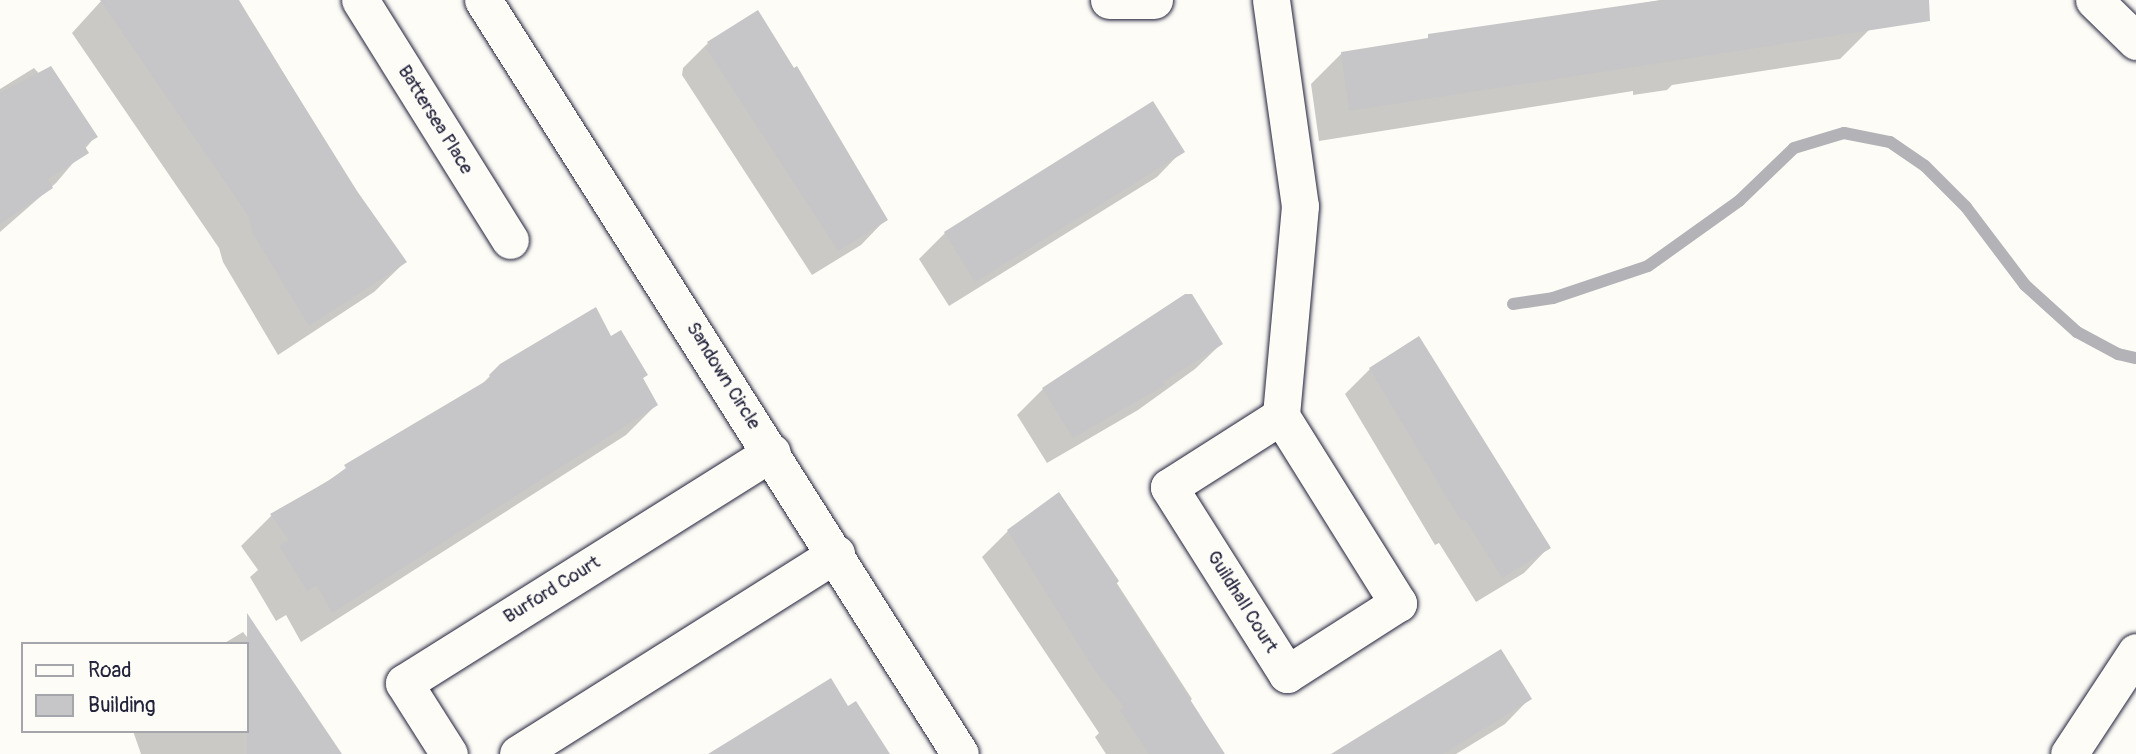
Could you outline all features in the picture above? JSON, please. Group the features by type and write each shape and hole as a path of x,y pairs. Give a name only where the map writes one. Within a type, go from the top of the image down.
{"street":[{"name":"Battersea Place","path":"360,0 510,240"},
{"name":"Sandown Circle","path":"484,0 772,452 960,754"},
{"path":"1109,0 1154,0"},
{"path":"1271,0 1300,206 1281,416"},
{"path":"2094,0 2136,41"},
{"name":"Guildhall Court","path":"1281,416 1398,603 1287,674 1169,486 1281,416"},
{"name":"Burford Court","path":"449,754 404,682 772,452"},
{"path":"518,754 836,554"},
{"path":"2069,754 2136,652"}],"building":[{"path":"100,0 238,0 357,191 407,262 309,326 252,232 249,217"},
{"path":"1661,0 1929,0 1930,21 1349,111 1341,52 1428,38 1428,34"},
{"path":"758,10 794,68 797,66 888,220 838,251 706,48 710,46 707,42"},
{"path":"51,66 98,137 84,145 89,153 48,179 53,188 0,224 0,93"},
{"path":"1153,101 1185,152 975,282 944,232"},
{"path":"1185,294 1192,294 1223,344 1163,382 1165,385 1073,438 1042,388"},
{"path":"596,307 611,336 621,330 648,375 643,378 658,405 332,613 317,586 307,591 279,546 289,540 270,514 328,481 346,468 344,465 491,378 489,375 500,364"},
{"path":"1419,336 1551,548 1502,578 1465,519 1461,521 1369,368"},
{"path":"1059,492 1119,581 1116,584 1225,754 1149,754 1120,710 1124,707 1095,671 1007,530"},
{"path":"247,613 342,754 247,754"},
{"path":"1501,649 1532,699 1443,754 1331,754"},
{"path":"831,678 848,706 856,701 890,754 708,754"}],"waterway":[{"path":"1513,304 1553,298 1648,266 1739,201 1794,148 1844,133 1890,142 1925,166 1966,207 2025,285 2077,332 2118,354 2136,358"}]}
